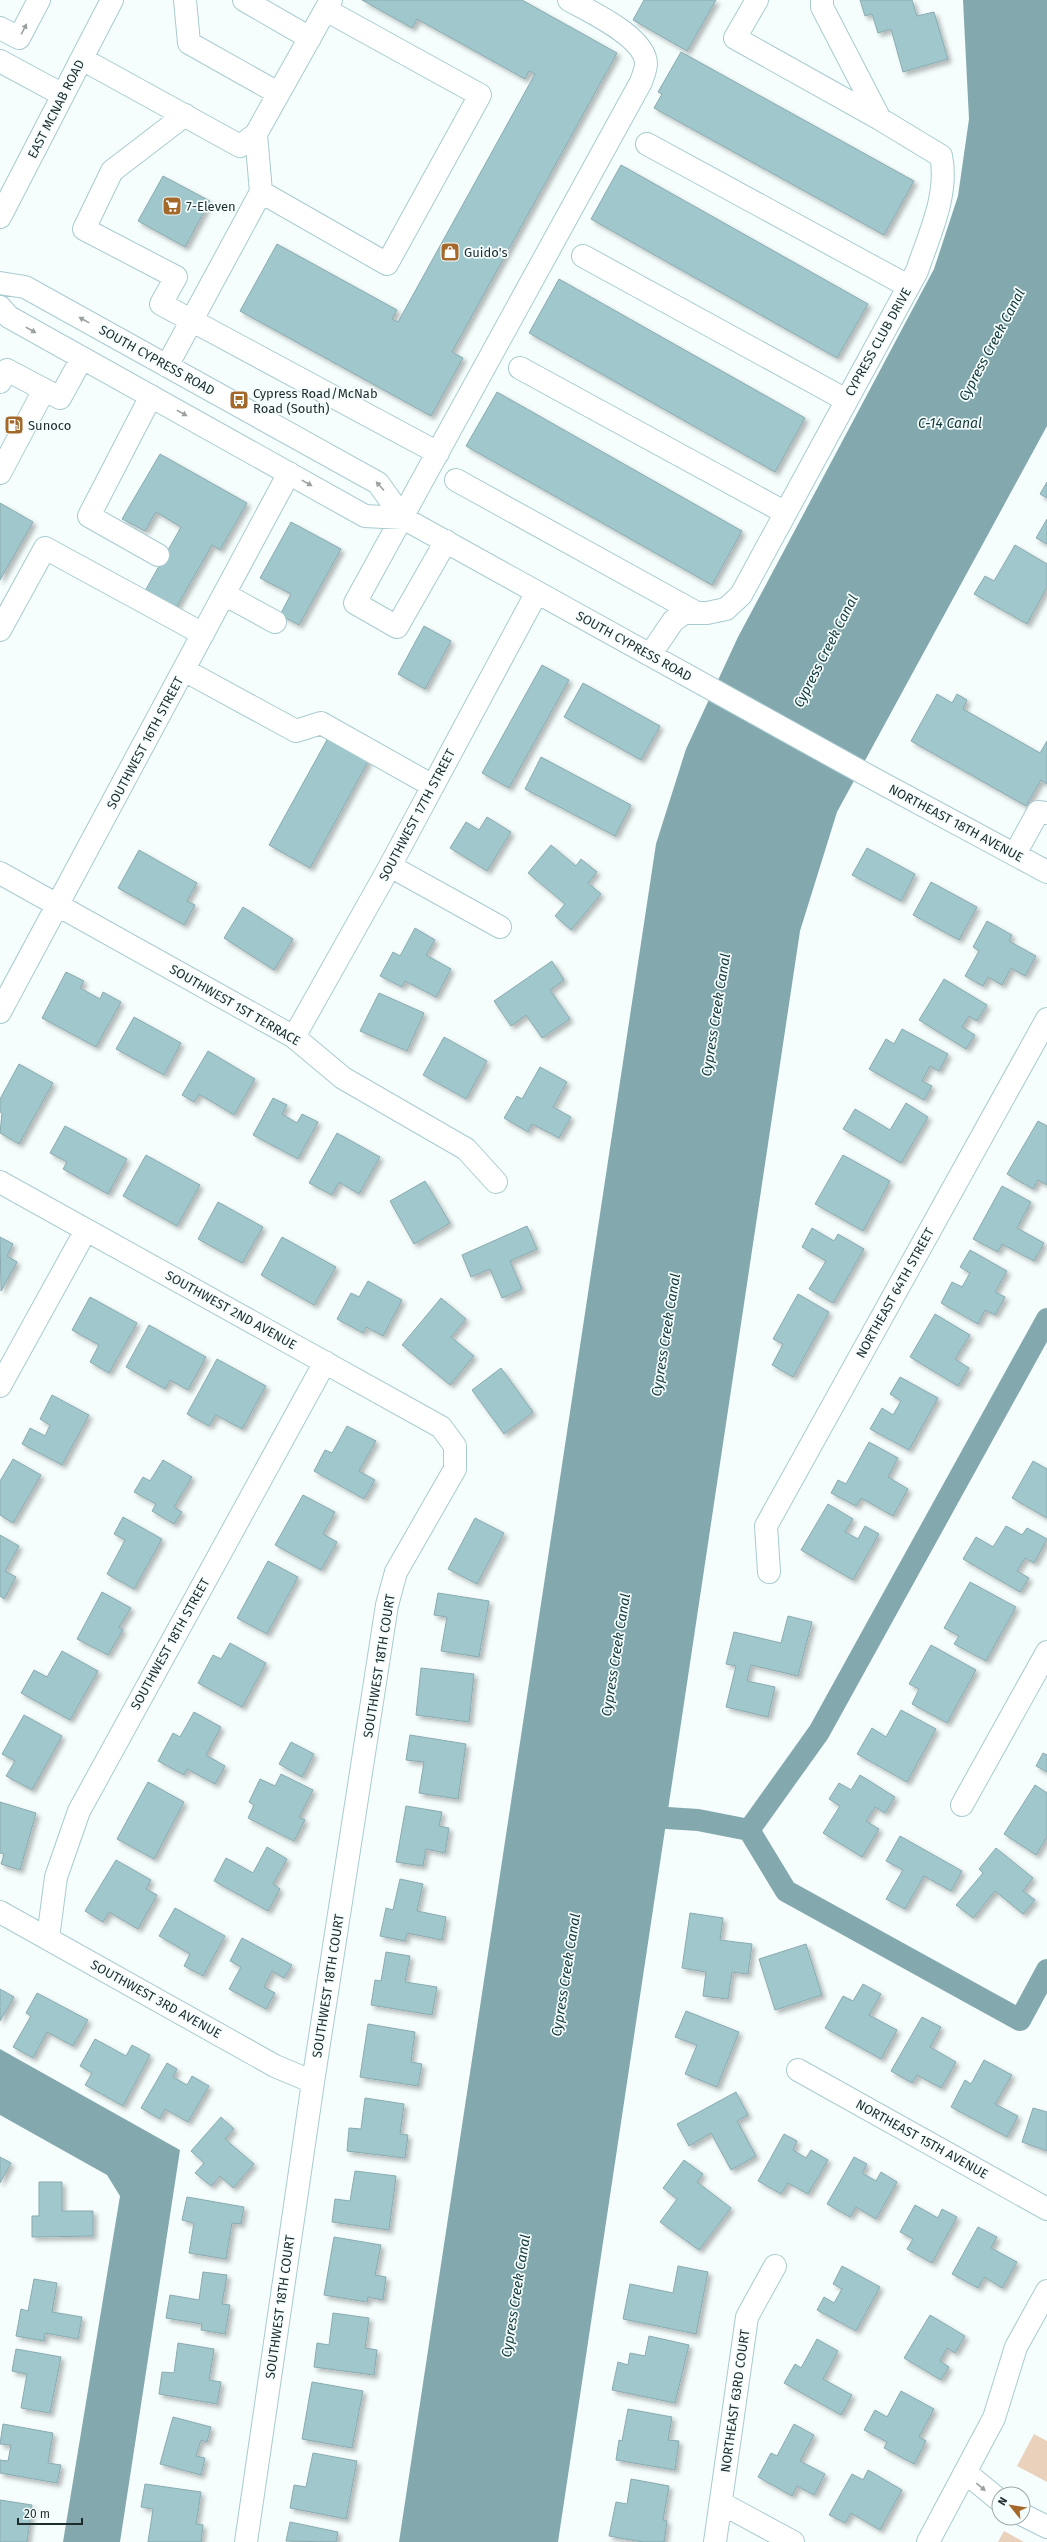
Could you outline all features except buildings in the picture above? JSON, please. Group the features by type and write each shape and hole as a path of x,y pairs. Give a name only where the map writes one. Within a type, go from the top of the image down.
{"street":[{"path":"0,28 19,38 39,0"},
{"name":"EAST MCNAB ROAD","path":"0,217 112,0"},
{"path":"185,0 189,43 278,93"},
{"path":"244,0 310,38"},
{"path":"446,541 397,627 355,603 641,82 646,63 639,46 614,25 569,0"},
{"name":"CYPRESS CLUB DRIVE","path":"650,655 673,621 684,613 707,613 726,609 741,595 784,512 917,271 936,214 945,174 941,156 880,119 735,38 757,0"},
{"path":"822,0 822,7 880,119"},
{"path":"82,59 240,146 256,134 328,5 480,94 387,264 261,192"},
{"path":"0,61 63,95"},
{"path":"184,115 112,171 84,228 176,276 161,304 438,454"},
{"path":"167,366 261,192 256,134"},
{"path":"647,144 908,286"},
{"path":"583,256 846,400"},
{"name":"SOUTH CYPRESS ROAD","path":"0,283 25,287 378,483 403,518"},
{"name":"SOUTH CYPRESS ROAD","path":"0,307 9,317 365,516 403,518 865,774"},
{"path":"0,382 7,370 60,398 82,358"},
{"path":"520,368 784,512"},
{"path":"0,473 44,390"},
{"path":"151,396 89,516 158,555"},
{"name":"SOUTHWEST 16TH STREET","path":"0,1012 289,473"},
{"path":"456,480 695,612"},
{"path":"0,630 45,548 203,634"},
{"name":"SOUTHWEST 17TH STREET","path":"294,1037 390,866 537,592"},
{"path":"224,594 275,622"},
{"path":"184,670 296,732 321,723 433,786"},
{"name":"NORTHEAST 18TH AVENUE","path":"865,774 1047,872"},
{"path":"1014,854 1038,812 1047,813"},
{"path":"390,866 500,927"},
{"name":"SOUTHWEST 1ST TERRACE","path":"0,873 294,1037 343,1078 466,1150 496,1182"},
{"name":"NORTHEAST 64TH STREET","path":"769,1572 766,1526 1047,1019"},
{"name":"SOUTHWEST 2ND AVENUE","path":"0,1182 441,1427 455,1446"},
{"path":"0,1386 86,1230"},
{"name":"SOUTHWEST 18TH STREET","path":"48,1938 56,1877 79,1811 326,1362"},
{"name":"SOUTHWEST 18TH COURT","path":"246,2542 313,2082 387,1605 396,1572 455,1469 455,1446"},
{"path":"962,1805 1047,1652"},
{"name":"SOUTHWEST 3RD AVENUE","path":"0,1912 275,2066 313,2082"},
{"name":"NORTHEAST 15TH AVENUE","path":"798,2070 1047,2209"},
{"name":"NORTHEAST 63RD COURT","path":"715,2542 747,2317 775,2266"},
{"path":"928,2542 994,2418 1016,2347 1047,2291"},
{"path":"965,2472 991,2493"},
{"path":"721,2503 793,2542"},
{"path":"1031,2519 1047,2527"}],"shaded area":[{"path":"1034,2434 1047,2441 1047,2482 1017,2466"},
{"path":"1004,2531 1024,2542 998,2542"}],"water":[{"name":"C-14 Canal","path":"963,0 1047,0 1047,426 837,812 800,931 558,2542 399,2542 656,844 686,749 738,637 934,269 958,196 969,119"},
{"path":"0,2049 180,2150 120,2542 63,2542 120,2196 107,2175 0,2115"}],"waterway":[{"path":"749,1830 819,1732 1047,1319"},
{"path":"636,1816 698,1820 749,1830 786,1891 1020,2020 1047,1970"}],"place":[{"name":"7-Eleven","path":"172,206"},
{"name":"Guido's","path":"450,252"},
{"name":"Cypress Road/McNab Road (South)","path":"239,400"},
{"name":"Sunoco","path":"14,425"}],"water label":[{"name":"Cypress Creek Canal","path":"992,345"},
{"name":"Cypress Creek Canal","path":"826,651"},
{"name":"Cypress Creek Canal","path":"716,1015"},
{"name":"Cypress Creek Canal","path":"666,1335"},
{"name":"Cypress Creek Canal","path":"616,1655"},
{"name":"Cypress Creek Canal","path":"566,1975"},
{"name":"Cypress Creek Canal","path":"516,2296"}]}
